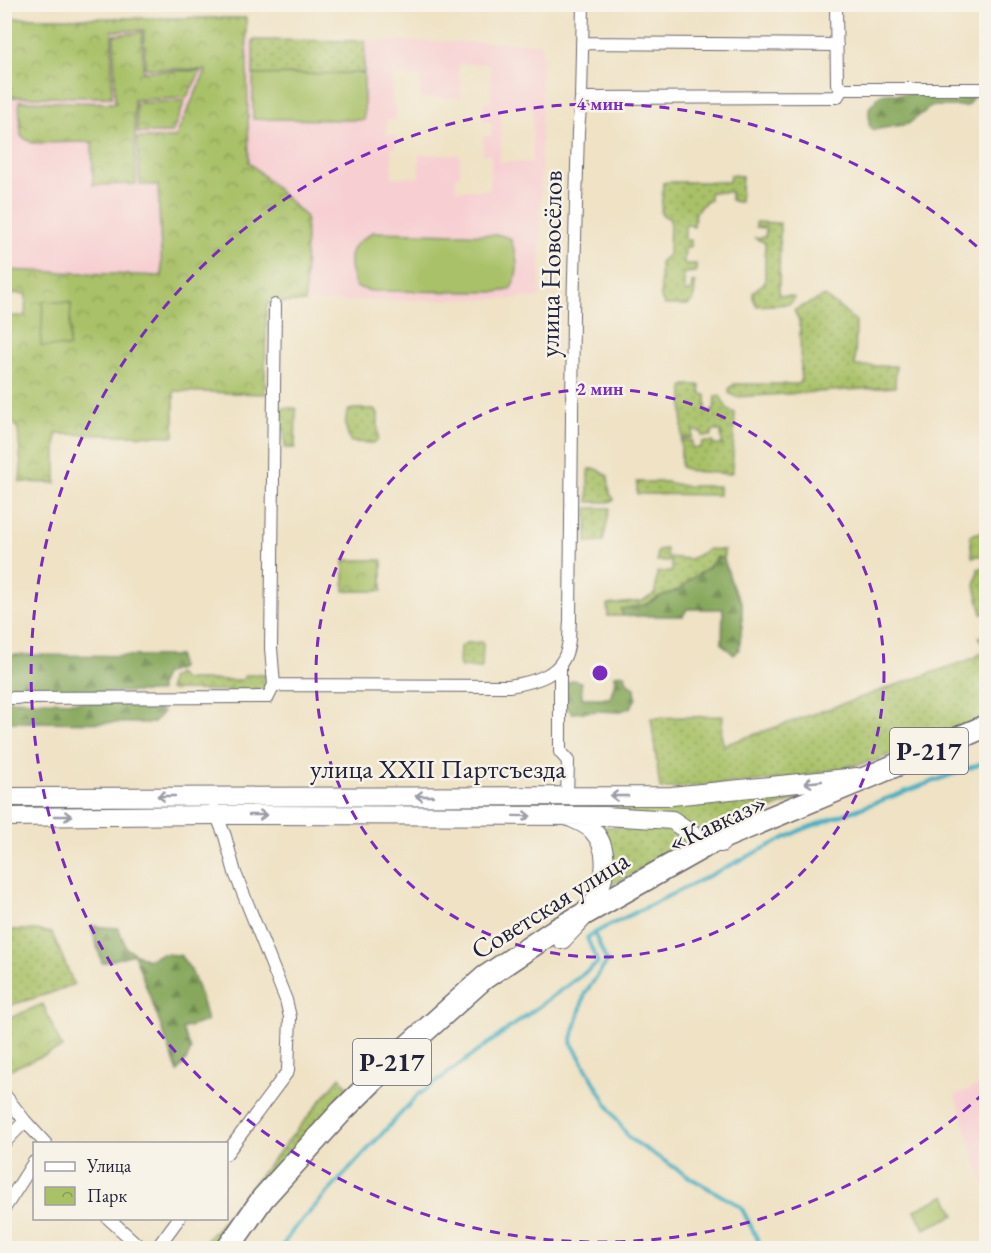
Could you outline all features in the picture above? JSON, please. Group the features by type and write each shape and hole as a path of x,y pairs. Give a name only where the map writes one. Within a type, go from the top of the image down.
{"highway":[{"name":"Советская улица","path":"228,1248 271,1190 342,1111 408,1046 484,978 554,931 712,842 987,726"},
{"name":"«Кавказ»","path":"240,1248 278,1197 314,1156 400,1070 504,980 561,940 588,922 708,854 987,739"}],"main road":[{"name":"улица XXII Партсъезда","path":"4,797 672,796 871,776"},
{"path":"567,796 567,817"},
{"path":"4,817 605,816 672,820 701,840 735,844"},
{"path":"561,940 588,911 599,891 604,873 604,851 594,832 584,823 567,817"}],"street":[{"name":"улица Новосёлов","path":"567,796 568,761 560,752 560,666 566,655 570,621 573,313 583,4"},
{"path":"836,4 837,84 842,88 987,89"},
{"path":"582,43 837,45"},
{"path":"581,98 837,97 842,88"},
{"path":"4,698 268,697 274,686 272,637 275,305"},
{"path":"274,686 509,686 533,682 560,666"},
{"path":"209,796 225,836 236,873 286,1000 290,1017 288,1071 228,1151"},
{"path":"4,1095 45,1142"},
{"path":"4,1143 25,1121"},
{"path":"4,1209 33,1164"},
{"path":"110,1220 141,1248"},
{"path":"157,1248 178,1220"}],"shaded area":[{"path":"237,4 237,12 40,6 40,5"},
{"path":"144,30 146,68 206,69 175,138 137,139 158,184 163,276 5,270 4,182 6,182 7,97 12,97 111,31"},
{"path":"246,39 542,43 540,298 305,302 306,217 249,162","holes":["459,64 491,64 491,102 483,102 483,122 491,122 491,136 483,136 483,154 491,155 490,190 456,190 456,176 460,176 460,155 419,154 419,177 392,177 392,148 396,148 396,136 386,135 387,120 396,120 396,105 392,105 392,76 421,77 420,98 461,98 461,78 458,78","501,107 533,107 532,162 500,162"]},
{"path":"986,1083 986,1190 955,1095"}],"green space":[{"path":"5,18 246,18 249,162 306,217 305,302 268,303 265,394 174,391 174,436 56,434 56,483 20,482 18,430 5,407 4,316 25,316 26,294 5,293 5,270 162,276 158,185 140,185 137,138 175,138 206,70 145,68 144,30 112,31 112,97 7,97 5,182"},
{"path":"142,32 143,71 201,71 186,98 134,100 136,184 93,185 92,142 32,143 21,136 19,101 115,103 114,35"},
{"path":"253,40 365,41 364,73 253,75"},
{"path":"364,73 364,120 253,119 253,75"},
{"path":"881,94 975,94 967,106 932,106 908,124 873,130 869,125 869,108"},
{"path":"185,101 172,133 137,133 136,103"},
{"path":"730,175 742,176 740,202 731,200 731,192 710,192 710,200 699,208 696,214 694,227 687,224 685,227 685,239 691,240 690,247 685,247 684,264 696,264 696,272 684,273 684,290 685,292 691,291 692,282 695,283 694,300 688,305 665,305 661,299 660,262 669,254 670,219 661,214 663,183 729,182"},
{"path":"756,222 780,223 779,295 795,298 789,304 757,306 754,301 754,291 765,282 765,243 755,238 765,237 766,228 756,227"},
{"path":"373,232 500,235 510,238 516,258 516,277 510,290 496,292 371,291 356,287 351,271 351,254 356,244"},
{"path":"825,296 856,321 855,366 896,366 895,387 736,397 729,393 729,389 734,384 798,384 801,381 800,328 794,310"},
{"path":"43,301 71,303 69,347 41,346"},
{"path":"686,385 700,386 701,394 706,395 706,411 714,411 715,396 720,396 728,410 735,413 732,472 729,474 691,471 681,467 681,440 692,441 692,448 701,448 702,442 722,445 721,431 712,431 712,436 702,436 702,432 693,431 692,438 682,438 683,387"},
{"path":"282,408 296,408 295,448 285,448 284,431 277,428 277,411"},
{"path":"375,409 378,413 377,441 373,443 351,442 346,422 349,410"},
{"path":"589,469 597,469 608,476 610,494 614,499 610,502 588,502"},
{"path":"637,482 719,486 719,495 637,494"},
{"path":"587,508 610,508 603,542 587,543"},
{"path":"986,531 986,555 972,557 970,535"},
{"path":"666,549 667,557 690,559 709,549 724,550 724,559 717,557 709,567 679,590 645,605 622,609 623,616 608,616 607,605 642,601 655,594 657,572 672,572 671,561 657,561 657,552"},
{"path":"717,557 724,559 733,588 742,603 739,650 734,655 722,644 723,609 687,609 683,616 623,616 621,609 645,605 679,590 709,567"},
{"path":"344,560 382,560 382,591 344,591"},
{"path":"986,566 986,614 982,614 975,586 978,569"},
{"path":"986,633 986,716 874,761 789,779 660,789 651,718 723,716 721,735 724,745 974,658 985,650 979,637"},
{"path":"483,642 482,668 461,667 459,664 460,647 466,643"},
{"path":"5,655 179,656 180,668 164,675 160,684 160,692 5,692"},
{"path":"178,674 183,680 242,680 247,675 266,675 263,691 169,690 170,679"},
{"path":"624,674 628,683 635,688 636,698 631,707 619,712 572,713 564,705 564,685 573,680 581,682 582,698 610,698 615,675"},
{"path":"5,700 150,704 163,712 153,723 5,722"},
{"path":"817,791 705,835 588,810 589,805"},
{"path":"668,826 691,843 610,886 596,827"},
{"path":"91,926 118,928 127,949 147,960 161,954 180,955 191,970 207,1021 182,1029 191,1049 178,1072 134,954 102,963"},
{"path":"5,930 35,930 52,933 74,984 5,1007"},
{"path":"43,1004 62,1048 6,1071 5,1020"},
{"path":"340,1077 353,1094 219,1248 200,1248 224,1220 228,1220 228,1215"},
{"path":"946,1195 955,1215 924,1229 915,1210"}],"waterway":[{"path":"281,1248 293,1230 418,1095 598,963 587,938 594,933 801,830 986,762"},
{"path":"594,933 607,962 585,993 571,1042 629,1138 741,1207 762,1248"}]}
